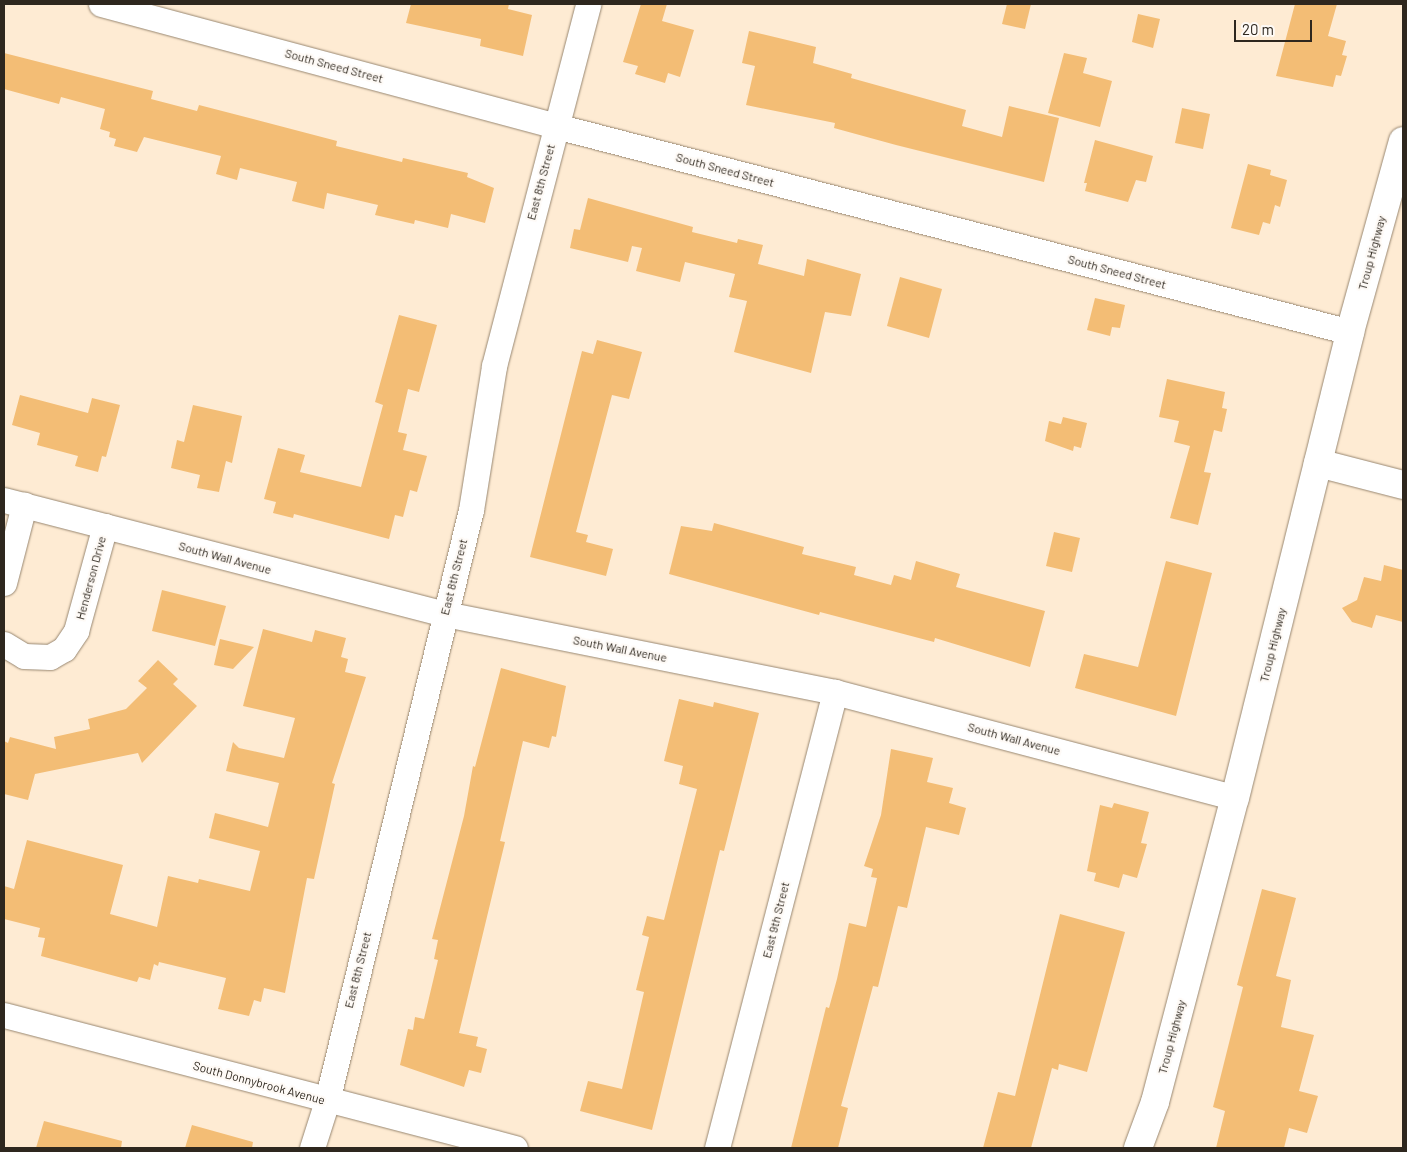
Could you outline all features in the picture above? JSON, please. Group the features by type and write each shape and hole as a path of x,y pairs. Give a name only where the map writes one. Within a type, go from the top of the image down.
{"main road":[{"name":"Troup Highway","path":"1138,1148 1155,1102 1235,798 1350,332 1403,141"},
{"path":"1318,463 1403,485"}],"street":[{"name":"South Sneed Street","path":"101,4 556,126 1350,332"},
{"name":"East 8th Street","path":"312,1148 327,1101 471,510 494,366 588,4"},
{"name":"South Wall Avenue","path":"14,503 445,614 835,692 1235,798"},
{"path":"4,583 14,503"},
{"name":"Henderson Drive","path":"4,644 24,656 50,657 64,649 76,631 105,526"},
{"name":"East 9th Street","path":"717,1148 835,692"},
{"name":"South Donnybrook Avenue","path":"4,1015 327,1101 515,1148"}],"building":[{"path":"411,4 509,4 508,9 532,15 523,56 480,46 481,39 406,23"},
{"path":"641,4 667,4 662,21 694,30 680,77 668,73 665,83 635,74 638,66 623,62"},
{"path":"1007,4 1031,4 1025,29 1002,24"},
{"path":"1295,4 1337,4 1328,36 1346,41 1342,55 1347,56 1341,76 1336,75 1333,87 1276,76"},
{"path":"1138,14 1160,19 1153,48 1132,42"},
{"path":"749,31 816,47 813,63 852,74 851,78 966,110 962,126 1002,137 1009,106 1059,118 1044,182 834,128 835,123 746,105 755,66 742,63"},
{"path":"4,53 153,91 151,99 197,111 199,105 337,141 336,146 402,162 403,158 468,173 467,177 494,188 485,223 451,214 448,228 415,220 414,224 375,215 378,205 327,193 324,209 292,201 297,182 240,168 237,180 216,174 221,156 144,137 137,152 114,146 116,139 109,137 110,132 100,129 105,109 61,97 59,104 4,89"},
{"path":"1064,53 1087,58 1083,73 1112,81 1100,127 1048,113"},
{"path":"1182,108 1210,114 1203,149 1175,143"},
{"path":"1095,140 1153,156 1146,182 1136,180 1128,202 1085,191 1087,183 1084,183"},
{"path":"1248,164 1271,170 1270,175 1287,180 1280,207 1275,205 1270,224 1263,222 1259,235 1231,228"},
{"path":"588,198 693,227 692,232 737,243 738,239 763,245 758,264 804,276 807,259 861,274 851,316 825,312 811,373 734,352 747,301 729,297 735,274 685,262 680,282 636,271 642,248 632,246 628,262 570,248 574,229 580,230"},
{"path":"900,277 942,289 929,338 887,326"},
{"path":"1095,298 1125,305 1120,328 1112,327 1110,336 1087,330"},
{"path":"399,315 437,325 419,392 408,389 398,432 407,434 403,450 427,456 417,492 410,490 403,517 395,515 389,539 294,514 293,518 273,513 276,502 264,499 278,448 305,455 300,472 361,487 383,405 375,402"},
{"path":"597,340 642,352 629,399 612,395 576,532 588,535 586,542 613,549 606,576 530,557 582,351 593,354"},
{"path":"1167,379 1225,392 1222,408 1227,409 1222,432 1214,430 1204,472 1211,473 1198,525 1170,518 1190,446 1174,442 1179,421 1159,417"},
{"path":"20,395 88,413 92,398 120,405 106,457 102,456 98,472 75,466 78,456 37,445 40,433 12,425"},
{"path":"193,405 242,416 232,463 226,461 219,492 197,488 200,475 171,468 177,440 184,442"},
{"path":"1063,417 1087,423 1081,448 1074,446 1073,451 1045,441 1049,421 1061,424"},
{"path":"714,523 804,547 802,554 856,567 854,575 891,585 894,575 911,580 916,561 960,574 956,587 1045,611 1030,667 935,638 934,642 820,612 819,615 669,574 681,526 712,531"},
{"path":"1054,532 1080,538 1072,572 1046,566"},
{"path":"1166,561 1212,573 1176,716 1075,688 1084,654 1138,667"},
{"path":"1384,565 1403,570 1403,622 1376,615 1372,628 1352,622 1342,608 1357,600 1364,577 1381,581"},
{"path":"162,590 226,606 215,646 152,631"},
{"path":"263,629 312,642 315,630 346,638 341,657 348,659 345,672 366,677 332,783 335,784 314,879 307,878 285,993 264,988 261,1002 254,1000 249,1016 218,1009 226,978 159,962 158,966 154,964 150,980 139,977 137,982 41,956 45,938 38,937 40,928 4,919 4,886 14,889 27,840 123,865 110,914 157,927 168,876 198,883 199,879 250,891 260,851 209,838 215,813 268,827 279,783 226,771 233,742 239,748 284,758 295,718 243,706"},
{"path":"220,639 254,647 233,669 214,665"},
{"path":"158,660 178,679 173,684 197,706 142,763 138,753 35,774 28,800 4,794 4,741 8,743 10,737 56,749 54,737 90,729 88,719 126,709 147,688 138,681"},
{"path":"501,668 566,686 556,737 552,736 549,748 523,741 500,841 505,842 459,1033 478,1037 476,1046 487,1049 481,1073 469,1070 464,1087 400,1065 408,1029 413,1030 415,1017 424,1019 438,960 434,959 438,940 432,939 464,816 473,766 475,767"},
{"path":"679,699 713,707 714,702 759,713 724,851 720,850 652,1130 580,1111 588,1081 622,1089 644,992 636,990 649,937 642,935 647,916 664,920 697,789 679,784 683,766 664,761"},
{"path":"891,749 933,758 927,782 953,788 949,803 966,808 959,835 926,827 907,908 898,906 878,987 873,986 841,1106 848,1108 838,1148 791,1148 826,1007 829,1008 837,979 849,923 866,927 877,878 871,877 873,869 864,866 881,815"},
{"path":"1114,803 1149,812 1141,843 1147,844 1137,878 1123,874 1119,888 1094,881 1096,873 1087,871 1100,805 1112,808"},
{"path":"1262,889 1296,898 1276,976 1291,980 1281,1027 1314,1035 1299,1091 1318,1096 1307,1133 1289,1128 1284,1148 1216,1148 1225,1111 1213,1107 1243,987 1237,985"},
{"path":"1060,914 1125,932 1087,1072 1059,1064 1058,1070 1052,1068 1031,1148 983,1148 998,1092 1015,1096"},
{"path":"44,1121 122,1141 121,1148 36,1148"},
{"path":"192,1125 253,1142 252,1148 185,1148"}]}
